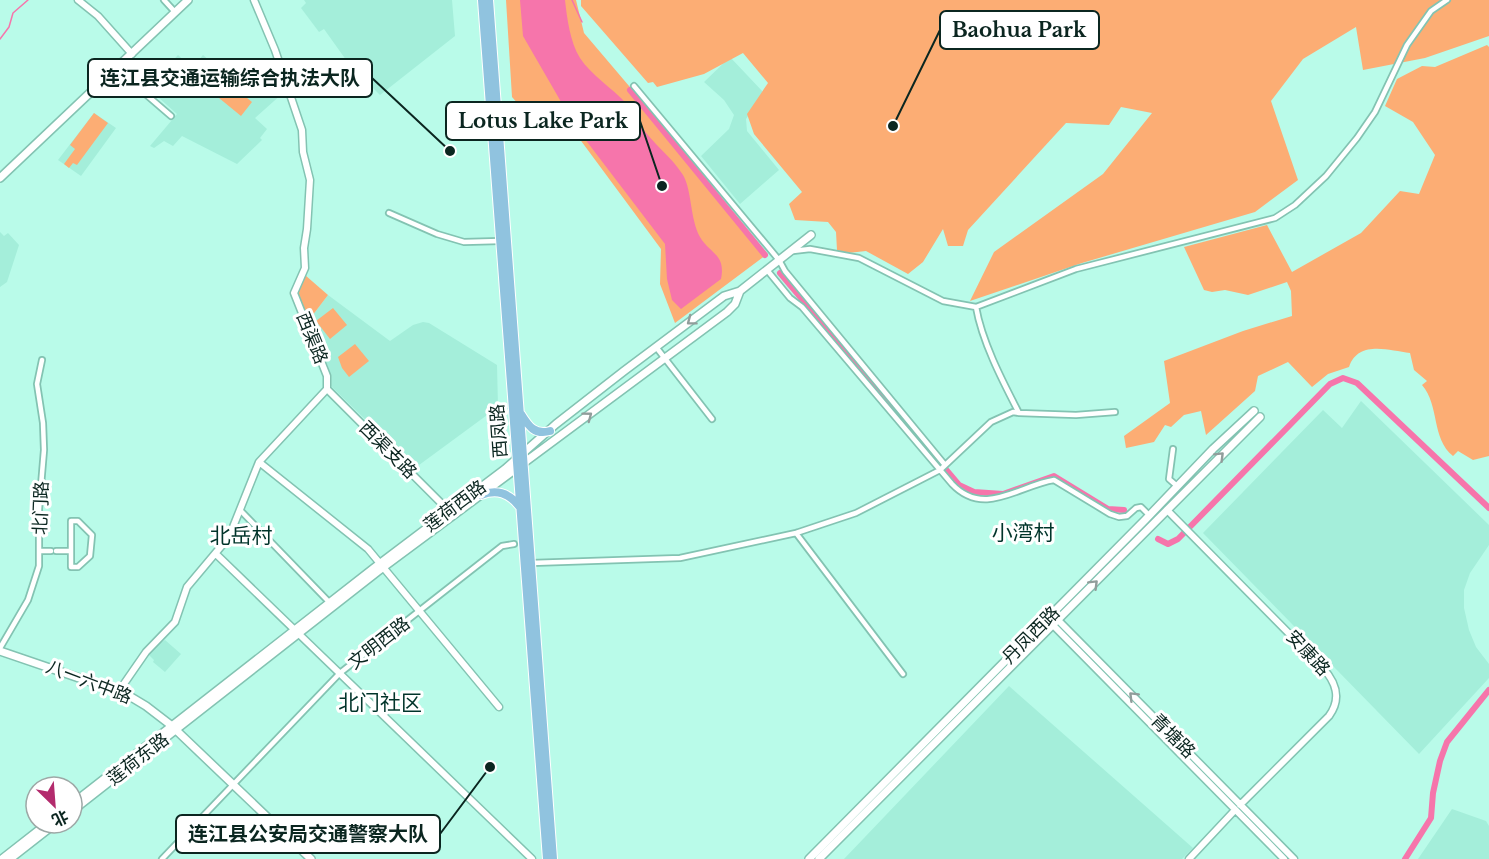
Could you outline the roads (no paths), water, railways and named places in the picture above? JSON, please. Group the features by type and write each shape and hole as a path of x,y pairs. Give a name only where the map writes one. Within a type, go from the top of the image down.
{"main road":[{"path":"0,178 188,0"},
{"name":"西凤路","path":"482,0 500,241 531,563 553,859"},
{"name":"西凤路","path":"489,0 520,413 520,508 547,859"},
{"name":"莲荷西路","path":"298,632 330,603 481,495 520,461 556,424 724,296 740,291 811,235"},
{"name":"莲荷西路","path":"174,728 449,511 520,461 557,439 733,307 740,291"},
{"path":"520,413 534,430 550,431 557,439"},
{"name":"丹凤西路","path":"809,859 1052,619 1167,510 1257,414 1176,486 1052,619 819,859"},
{"path":"481,495 489,491 501,492 511,498 520,508"},
{"name":"八一六中路","path":"0,650 119,691 141,702 174,728 311,859"},
{"name":"莲荷东路","path":"84,795 174,728"},
{"name":"莲荷东路","path":"84,801 174,728"},
{"path":"2,859 33,835"},
{"path":"10,859 41,835"}],"street":[{"path":"78,0 98,16 132,54"},
{"path":"164,0 176,12"},
{"name":"西渠路","path":"119,691 149,648 172,627 178,617 186,587 216,554 232,532 259,462 327,389 327,376 294,293 304,272 304,243 311,189 302,148 303,135 275,50 254,0"},
{"path":"791,251 810,249 859,258 943,301 976,307 1076,269 1275,218 1326,176 1357,138 1375,112 1407,45 1431,10 1447,0"},
{"path":"120,65 130,73 142,91 171,116"},
{"path":"634,86 945,465"},
{"path":"389,213 437,234 464,242 500,241"},
{"path":"767,270 788,297 802,307 958,489 976,497 991,499 1008,496 1054,480 1113,515 1127,516 1136,508 1141,507 1150,516"},
{"path":"976,307 978,320 1019,414"},
{"path":"657,346 712,418"},
{"name":"北门路","path":"0,650 28,600 39,566 39,509 44,450 43,423 37,384 42,360"},
{"name":"西渠支路","path":"327,389 449,511"},
{"path":"531,563 680,558 796,533 856,513 940,470 991,422 1013,412 1076,415 1115,412"},
{"path":"1173,449 1169,479 1176,486"},
{"path":"259,462 363,545 499,708"},
{"name":"安康路","path":"1167,510 1322,666 1333,680 1336,689 1336,703 1329,716 1189,859"},
{"path":"241,511 330,603"},
{"path":"71,521 78,521 92,535 90,556 78,567 70,567 70,552 71,521"},
{"path":"796,533 903,674"},
{"name":"文明西路","path":"162,859 340,673 502,546 514,544"},
{"path":"40,551 70,552"},
{"path":"216,554 532,859"},
{"name":"青塘路","path":"1052,619 1238,807 1294,859"},
{"name":"青塘路","path":"1238,807 1284,859"}],"waterway":[{"path":"0,39 9,27 13,13 28,0"},
{"path":"572,0 582,22"},
{"path":"630,90 765,255"},
{"path":"780,273 959,485 974,492 1003,494 1054,476 1108,509 1124,510"},
{"path":"1158,539 1168,544 1178,539 1330,384 1343,378 1357,383 1489,508"},
{"path":"1405,859 1431,818 1433,793 1447,742 1489,690"}],"place":[{"name":"Baohua Park","path":"893,126"},
{"name":"连江县交通运输综合执法大队","path":"450,151"},
{"name":"Lotus Lake Park","path":"662,186"},
{"name":"连江县公安局交通警察大队","path":"490,767"}],"district":[{"name":"小湾村","path":"1023,533"},
{"name":"北岳村","path":"241,536"},
{"name":"北门社区","path":"380,703"}]}
